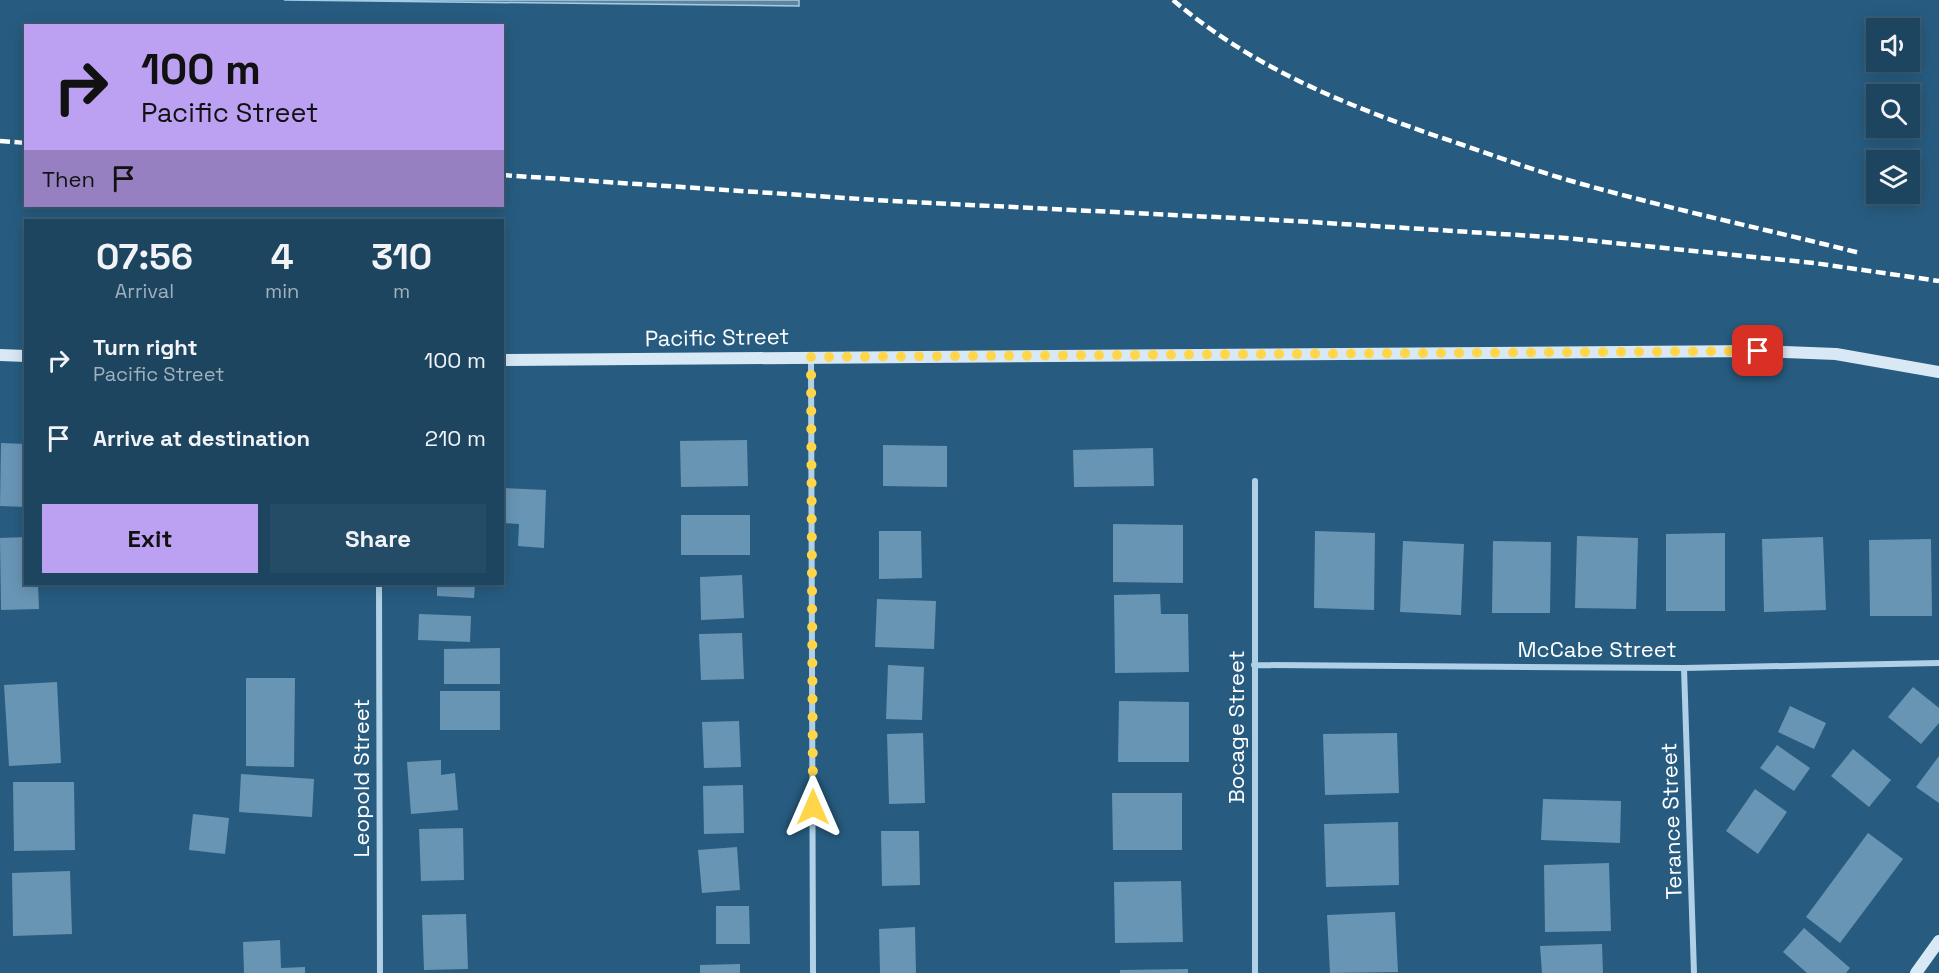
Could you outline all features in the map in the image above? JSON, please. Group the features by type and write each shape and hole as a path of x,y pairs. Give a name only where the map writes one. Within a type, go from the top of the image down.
{"street":[{"name":"Pacific Street","path":"504,360 1758,351 1836,354 1939,372"},
{"path":"0,355 24,356"},
{"path":"811,357 813,973"},
{"name":"Bocage Street","path":"1255,481 1255,973"},
{"name":"Leopold Street","path":"379,585 380,973"},
{"name":"McCabe Street","path":"1254,665 1684,668 1939,663"},
{"name":"Terance Street","path":"1684,668 1694,973"},
{"path":"1916,973 1939,940"}],"water":[{"path":"284,0 799,0 799,6"}],"building":[{"path":"747,440 748,486 681,487 680,441"},
{"path":"1,443 24,444 24,507 0,506"},
{"path":"883,445 947,446 947,487 883,486"},
{"path":"1153,448 1154,486 1074,487 1073,450"},
{"path":"504,488 546,490 544,548 518,546 519,524 504,523"},
{"path":"681,515 750,515 750,555 681,555"},
{"path":"1113,524 1183,525 1183,583 1113,582"},
{"path":"879,531 921,531 922,578 879,579"},
{"path":"1315,531 1375,533 1374,610 1314,608"},
{"path":"1725,533 1725,611 1666,611 1666,534"},
{"path":"1577,536 1638,538 1636,609 1575,608"},
{"path":"24,537 24,585 38,585 39,609 1,610 0,538"},
{"path":"1823,537 1826,610 1764,612 1762,539"},
{"path":"1931,539 1932,616 1870,616 1869,540"},
{"path":"1403,541 1464,544 1461,615 1400,612"},
{"path":"1493,541 1551,542 1550,613 1492,613"},
{"path":"742,575 744,618 701,620 700,577"},
{"path":"437,585 475,585 474,598 437,596"},
{"path":"1160,594 1161,614 1188,614 1189,672 1115,673 1114,595"},
{"path":"877,599 936,601 934,649 875,647"},
{"path":"419,614 471,616 470,642 418,640"},
{"path":"742,633 744,679 701,680 699,634"},
{"path":"500,648 500,684 444,684 444,649"},
{"path":"888,665 924,667 922,720 886,719"},
{"path":"246,678 295,678 294,767 246,766"},
{"path":"57,682 61,763 9,766 4,685"},
{"path":"1913,687 1939,708 1939,723 1921,744 1888,717"},
{"path":"440,691 500,691 500,730 440,730"},
{"path":"1119,701 1189,702 1189,762 1118,762"},
{"path":"1790,706 1826,723 1814,749 1778,732"},
{"path":"739,721 741,767 704,768 702,722"},
{"path":"923,733 925,803 889,804 887,734"},
{"path":"1397,733 1399,793 1325,795 1323,734"},
{"path":"1777,745 1810,768 1794,791 1760,768"},
{"path":"1853,749 1891,780 1869,807 1831,776"},
{"path":"1939,756 1939,803 1916,787"},
{"path":"441,760 441,775 455,773 458,810 411,814 407,762"},
{"path":"241,774 314,779 312,817 239,812"},
{"path":"13,782 74,782 75,850 14,851"},
{"path":"743,785 744,833 704,834 703,786"},
{"path":"1755,789 1787,812 1758,854 1726,831"},
{"path":"1112,793 1182,793 1182,850 1113,850"},
{"path":"1543,799 1621,801 1620,843 1541,840"},
{"path":"193,814 229,818 225,854 189,850"},
{"path":"1398,822 1399,885 1326,887 1324,824"},
{"path":"463,828 464,880 421,881 419,829"},
{"path":"881,831 919,831 920,885 882,886"},
{"path":"1868,833 1903,859 1840,943 1806,917"},
{"path":"737,847 740,890 702,893 698,850"},
{"path":"1609,863 1611,931 1545,932 1544,865"},
{"path":"70,871 72,934 13,936 12,873"},
{"path":"1181,881 1183,942 1115,943 1114,882"},
{"path":"716,906 749,906 750,944 716,944"},
{"path":"1395,912 1398,972 1330,973 1327,915"},
{"path":"466,914 468,969 424,970 422,915"},
{"path":"915,927 916,973 880,973 879,929"},
{"path":"1804,928 1850,968 1846,973 1807,973 1783,952"},
{"path":"280,940 281,968 305,967 305,973 244,973 243,942"},
{"path":"1602,944 1603,973 1542,973 1540,946"},
{"path":"740,964 740,973 700,973 700,965"},
{"path":"1188,969 1188,973 1120,973 1120,970"}],"railway":[{"path":"1173,0 1206,26 1275,69 1385,118 1598,189 1860,253"},
{"path":"0,141 24,143"},
{"path":"504,175 891,201 1295,221 1565,238 1814,263 1939,281"}],"route":[{"path":"813,807 811,357 1758,351"}]}
